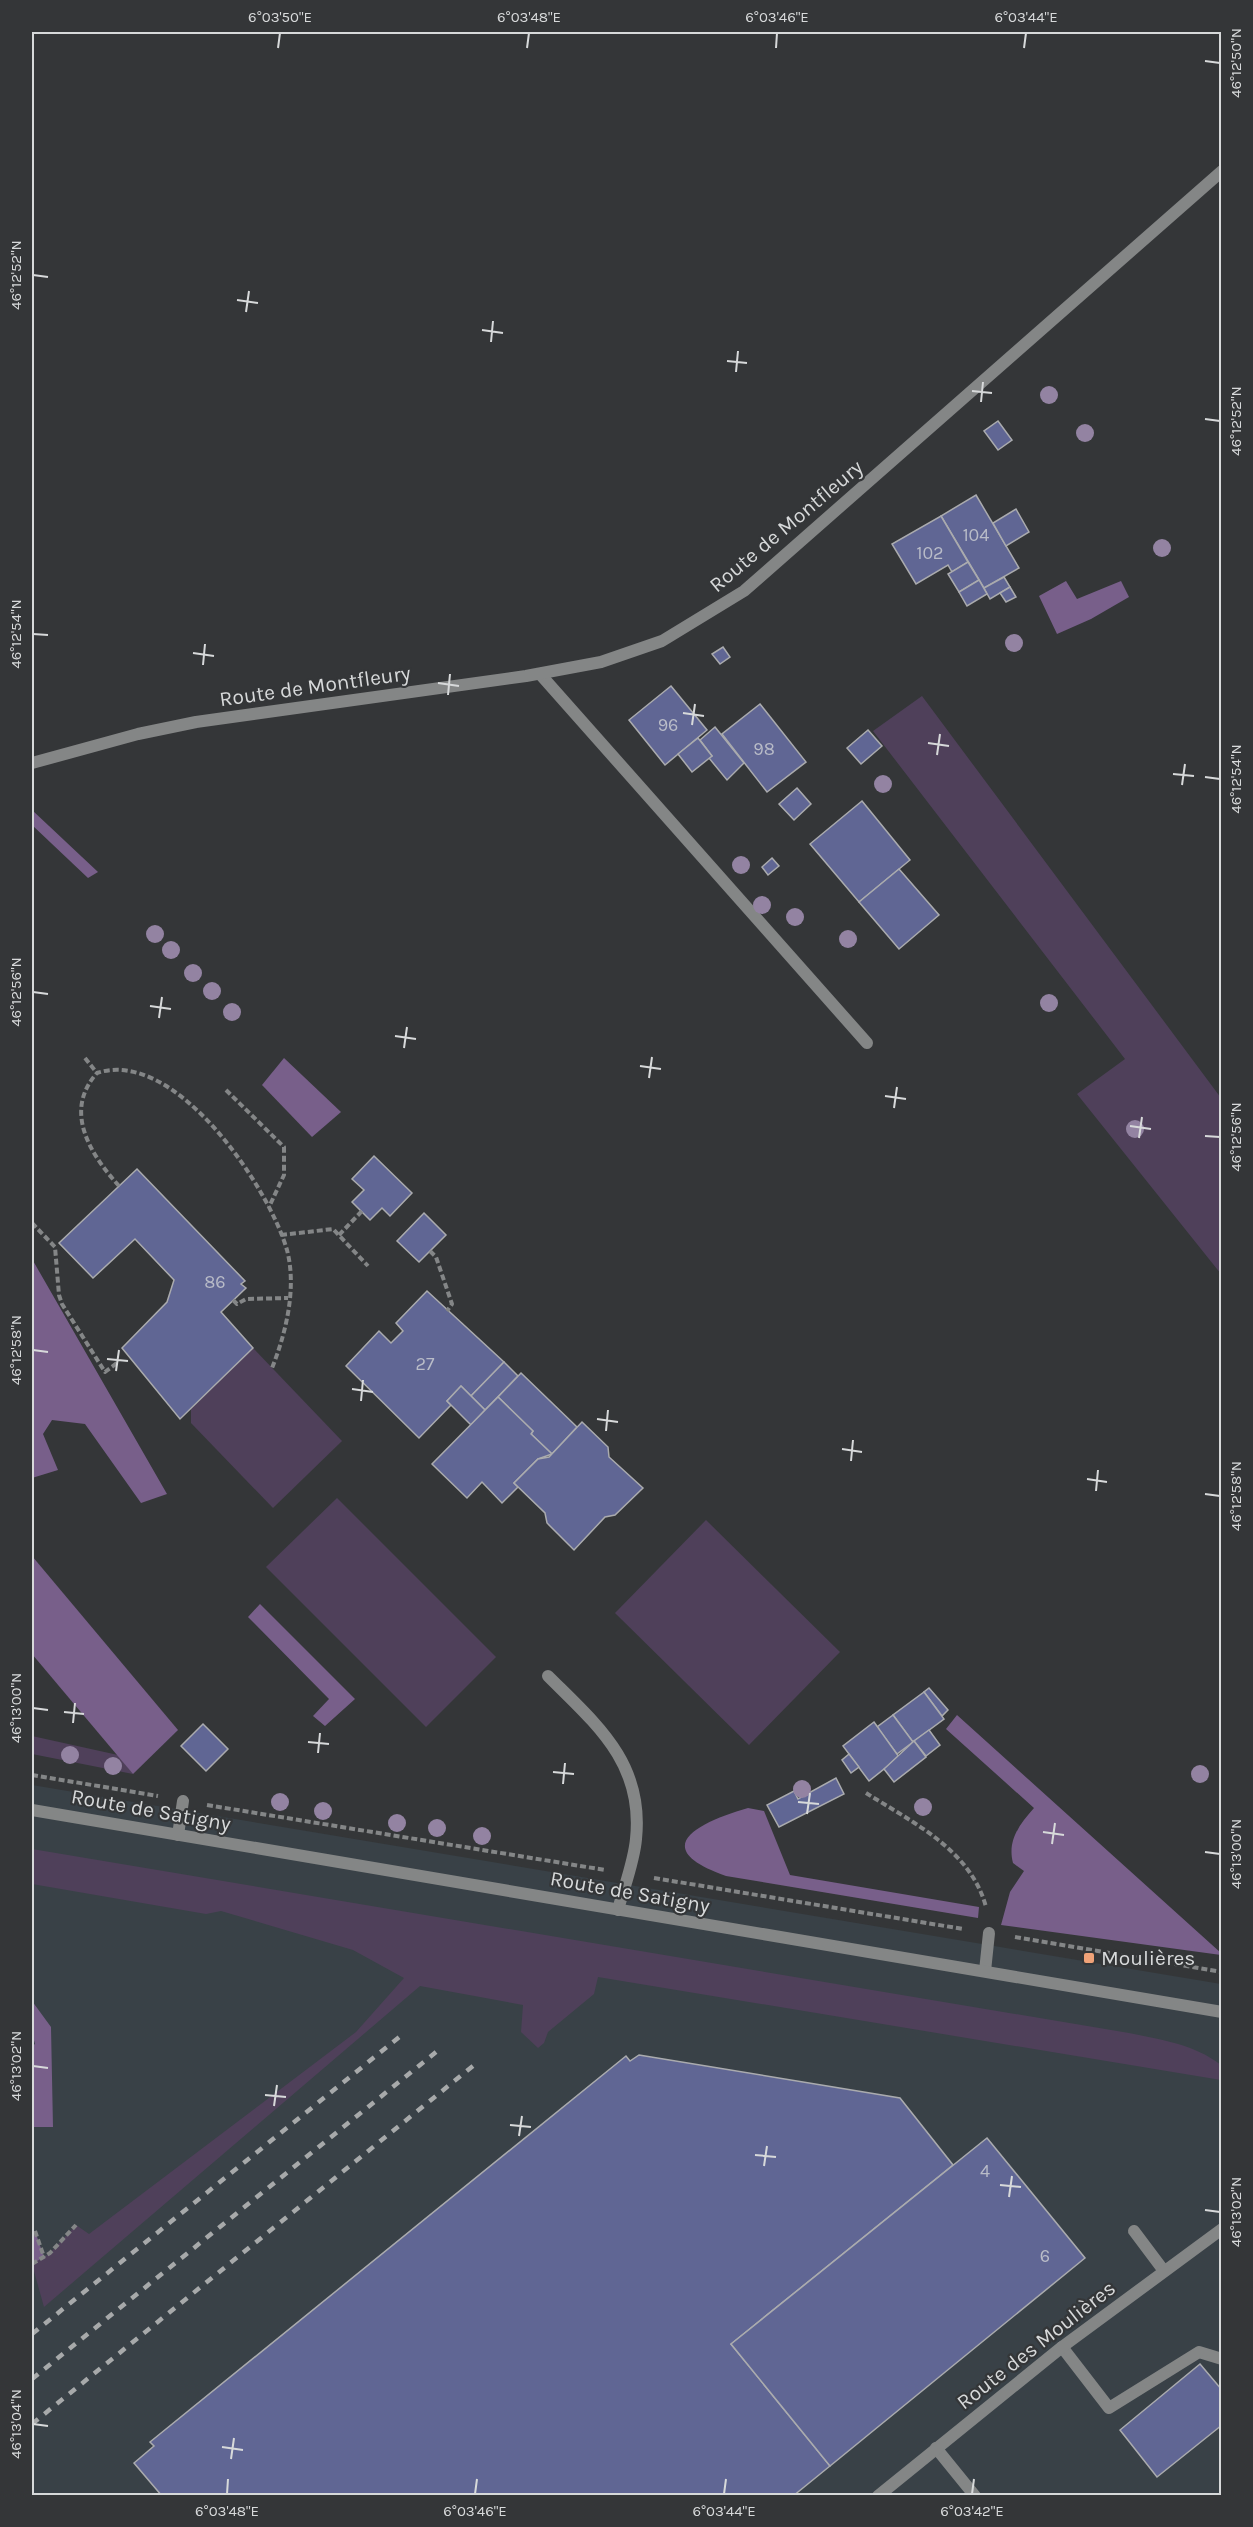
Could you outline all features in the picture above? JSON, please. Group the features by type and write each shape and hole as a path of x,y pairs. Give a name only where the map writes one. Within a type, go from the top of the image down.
{"street":[{"name":"Route de Montfleury","path":"32,763 138,734 196,722 540,674 601,662 662,641 744,591 1221,171"},
{"path":"540,674 867,1043"},
{"path":"548,1676 586,1714 621,1756 635,1792 636,1841 618,1910"},
{"path":"178,1835 183,1801"},
{"name":"Route de Satigny","path":"32,1810 1221,2012"},
{"path":"985,1971 989,1933"},
{"name":"Route des Moulières","path":"878,2496 1062,2347 1221,2229"},
{"path":"1134,2232 1164,2271"},
{"path":"1062,2347 1109,2408 1199,2352 1221,2358"},
{"path":"936,2448 968,2492"}],"path":[{"path":"85,1058 97,1073"},
{"path":"119,1186 98,1163 81,1122 84,1091 97,1073 134,1070 174,1090 199,1112 225,1141 269,1207 281,1235 289,1264 287,1324 273,1368"},
{"path":"226,1090 284,1147 285,1175 269,1207"},
{"path":"339,1235 362,1211"},
{"path":"32,1223 55,1247 59,1295 62,1304 105,1372 117,1363"},
{"path":"281,1235 333,1229 368,1266"},
{"path":"430,1251 436,1257 452,1304 447,1311"},
{"path":"233,1300 237,1304 246,1299 288,1298"},
{"path":"866,1793 928,1832 951,1851 972,1876 984,1900"},
{"path":"32,2264 44,2258 76,2225"},
{"path":"34,2230 44,2258"}],"shaded area":[{"path":"1066,581 1077,599 1121,581 1129,597 1091,619 1057,634 1039,596"},
{"path":"922,696 1221,1098 1221,1274 1077,1094 1125,1059 873,731"},
{"path":"32,810 98,872 88,878 32,825"},
{"path":"284,1058 341,1112 312,1137 262,1085"},
{"path":"32,1259 167,1494 141,1503 85,1424 52,1420 43,1434 58,1470 32,1478"},
{"path":"253,1348 342,1441 273,1508 191,1423 191,1409"},
{"path":"337,1498 496,1657 426,1727 266,1567"},
{"path":"706,1520 840,1652 749,1745 615,1613"},
{"path":"32,1556 178,1730 133,1774 32,1654"},
{"path":"260,1604 355,1699 325,1726 313,1716 329,1699 248,1617"},
{"path":"957,1715 1221,1955 1001,1925 1010,1892 1024,1871 1013,1863 1013,1840 1020,1826 1034,1808 946,1729"},
{"path":"32,1736 118,1755 133,1774 32,1754"},
{"path":"32,1785 1221,1984 1221,2495 32,2495"},
{"path":"748,1808 764,1811 790,1875 979,1907 978,1918 726,1876 702,1866 689,1856 685,1846 689,1837 698,1828"},
{"path":"32,1849 1129,2033 1189,2047 1200,2052 1221,2065 1221,2080 598,1977 594,1994 548,2032 544,2043 538,2048 521,2032 523,2005 420,1986 44,2307 32,2264 50,2253 76,2225 89,2234 356,2032 404,1978 353,1950 221,1911 206,1914 32,1884"},
{"path":"32,2001 51,2027 53,2127 34,2127 32,2145 32,2046 35,2044 32,2033"},
{"path":"32,2231 35,2231 44,2257 32,2264"}],"building":[{"path":"998,421 1012,440 998,450 984,431"},
{"path":"976,495 1019,568 984,588 941,516"},
{"path":"1016,509 1029,532 1006,546 993,523"},
{"path":"941,516 968,562 952,572 948,565 916,584 892,544"},
{"path":"968,562 979,580 959,592 948,574"},
{"path":"1004,577 1010,587 990,599 984,588"},
{"path":"979,580 987,594 967,606 959,592"},
{"path":"1010,587 1016,597 1006,602 1000,593"},
{"path":"723,647 730,657 720,664 712,654"},
{"path":"671,686 707,730 665,765 629,720"},
{"path":"760,704 806,762 767,792 722,734"},
{"path":"715,727 744,763 727,780 709,758 712,756 700,740"},
{"path":"868,730 882,746 861,764 847,748"},
{"path":"698,738 712,756 692,772 678,754"},
{"path":"797,788 811,804 794,820 779,804"},
{"path":"862,801 910,860 859,902 810,844"},
{"path":"772,858 779,866 768,875 762,867"},
{"path":"899,869 939,915 899,949 859,902"},
{"path":"374,1156 412,1193 390,1216 382,1208 370,1220 352,1202 364,1190 352,1179"},
{"path":"137,1169 245,1281 241,1284 246,1288 221,1312 253,1348 180,1419 122,1348 167,1302 174,1280 135,1239 93,1278 59,1243"},
{"path":"424,1213 446,1235 419,1262 397,1241"},
{"path":"427,1291 504,1362 471,1396 461,1386 447,1401 451,1405 419,1438 346,1366 379,1331 391,1343 403,1331 396,1323"},
{"path":"504,1362 518,1376 485,1410 471,1396"},
{"path":"521,1373 577,1427 552,1454 531,1434 533,1431 498,1397"},
{"path":"461,1386 485,1410 471,1425 447,1401"},
{"path":"498,1397 533,1431 531,1434 552,1454 538,1459 514,1483 518,1487 502,1503 482,1482 467,1498 432,1464"},
{"path":"582,1422 608,1447 609,1457 643,1488 615,1515 605,1517 574,1550 547,1523 545,1513 514,1483 538,1459 549,1457"},
{"path":"929,1688 948,1710 942,1716 924,1692"},
{"path":"924,1692 944,1719 913,1742 893,1715"},
{"path":"893,1715 913,1742 897,1754 877,1727"},
{"path":"874,1722 899,1757 869,1781 843,1746"},
{"path":"203,1724 228,1749 206,1771 181,1746"},
{"path":"929,1730 940,1745 926,1756 914,1741"},
{"path":"914,1741 926,1757 894,1782 884,1769"},
{"path":"849,1754 859,1767 851,1773 842,1760"},
{"path":"836,1778 844,1794 779,1827 767,1805 794,1791 798,1799"},
{"path":"639,2055 900,2098 953,2165 731,2344 830,2466 793,2496 162,2496 134,2463 154,2446 150,2442 626,2056 630,2061"},
{"path":"987,2138 1085,2258 830,2466 731,2344"},
{"path":"1200,2364 1222,2390 1222,2425 1157,2477 1120,2430"}],"railway":[{"path":"32,2334 403,2034"},
{"path":"32,2379 436,2052"},
{"path":"32,2424 479,2061"}],"place":[{"name":"Moulières","path":"1089,1958"}]}
